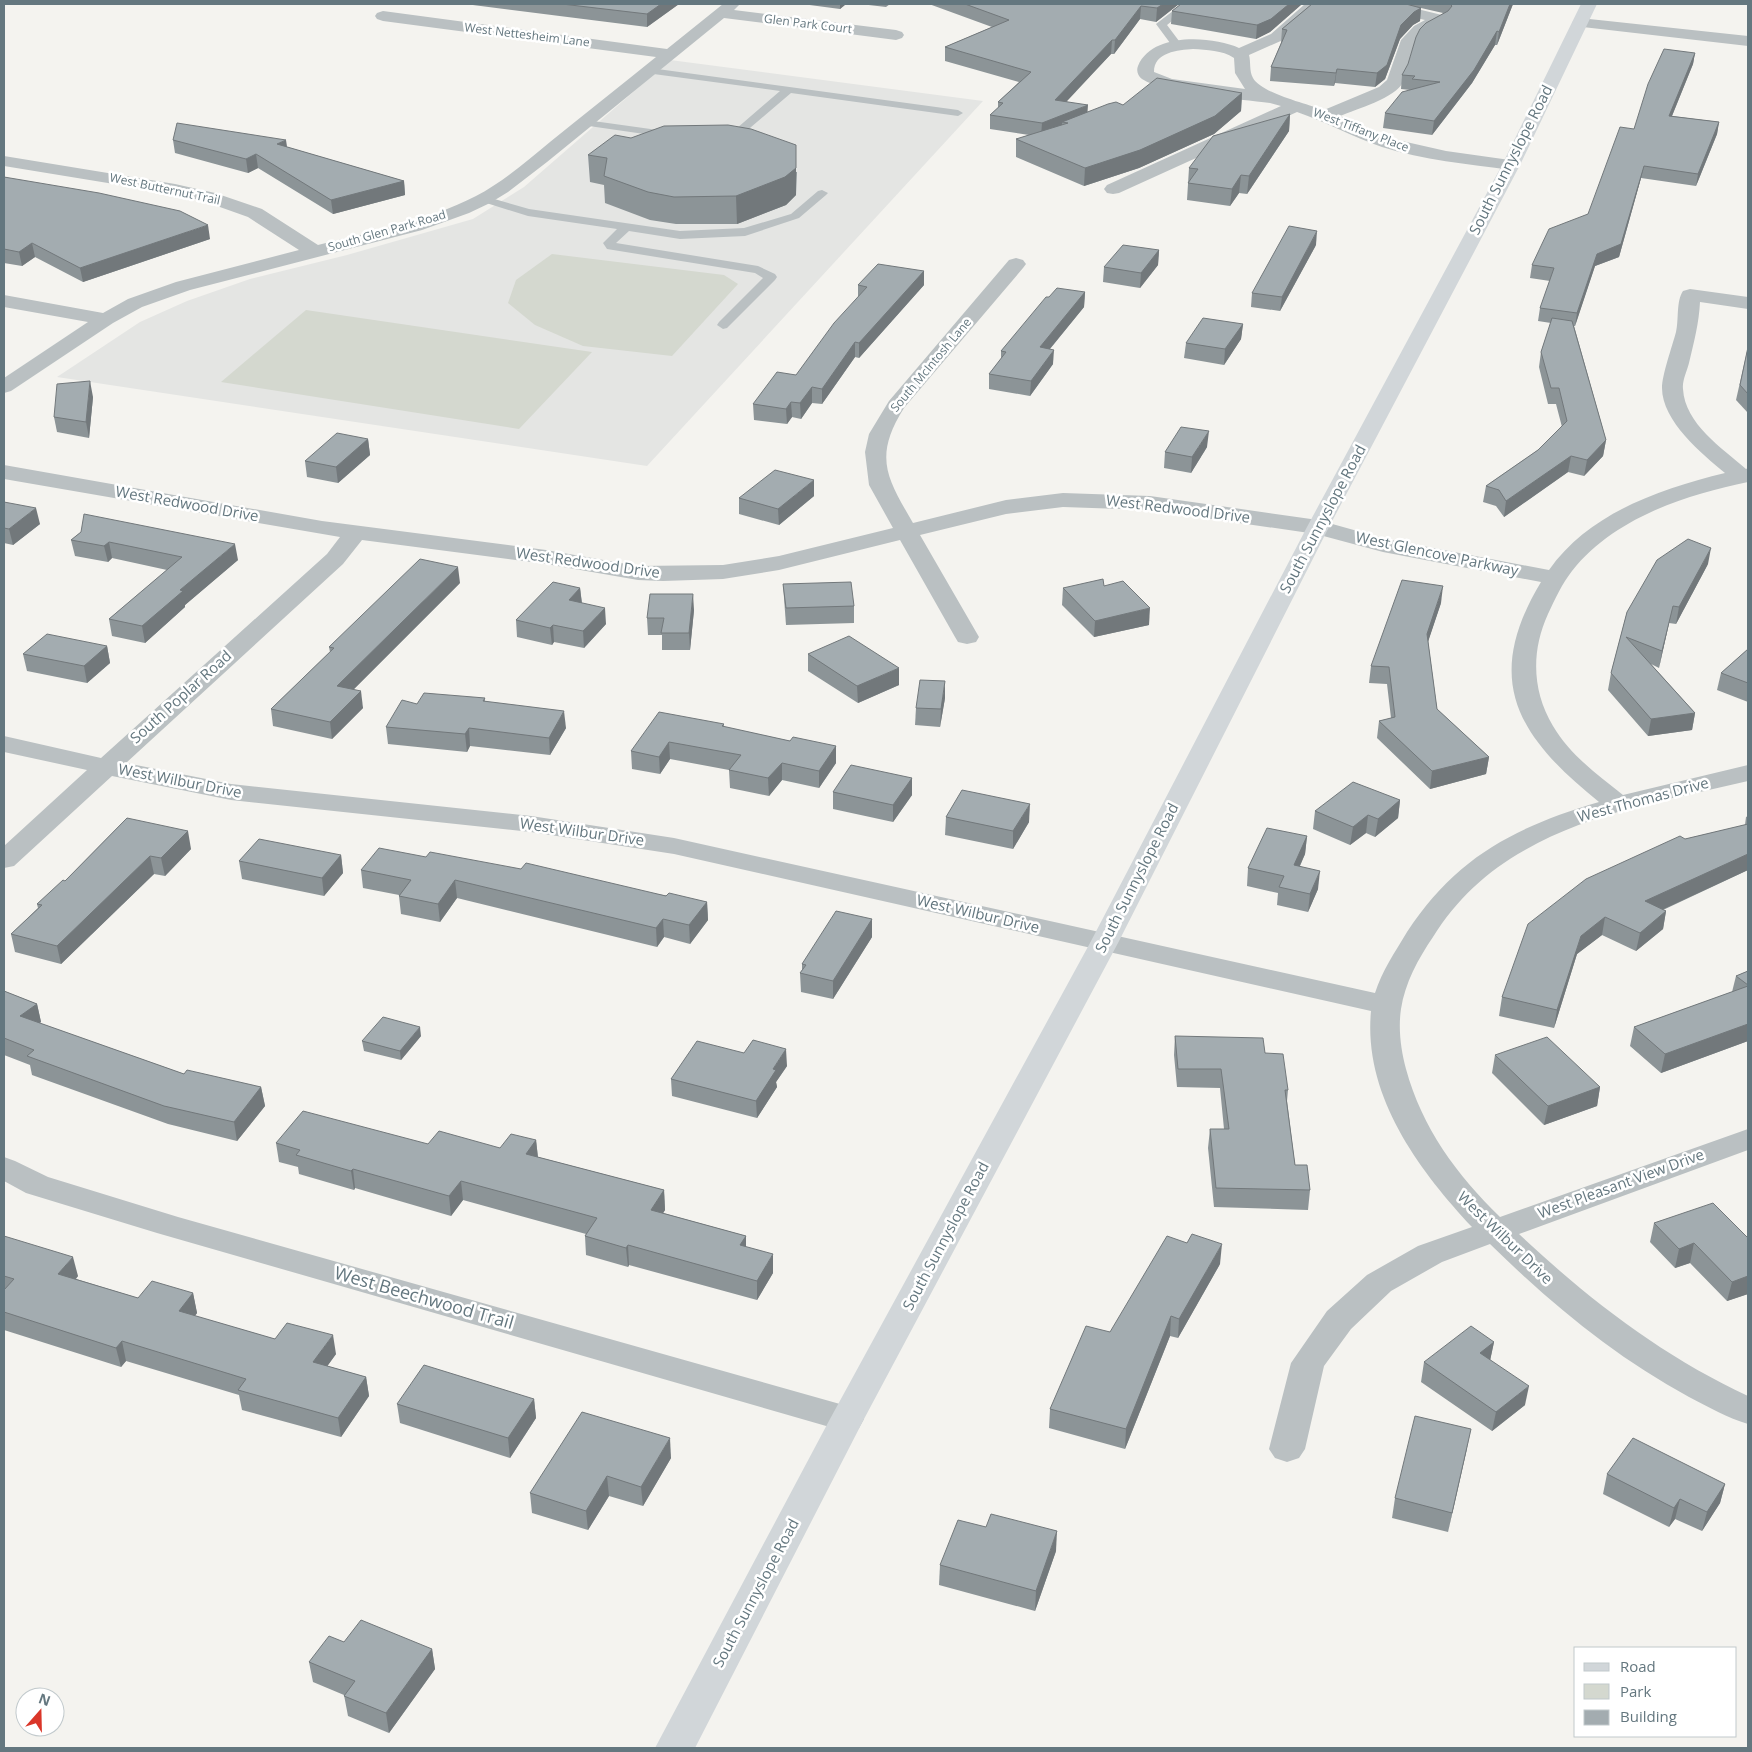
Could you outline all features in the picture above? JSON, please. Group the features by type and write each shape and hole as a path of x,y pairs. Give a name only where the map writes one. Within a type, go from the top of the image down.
{"street":[{"path":"1238,54 1277,37 1314,4"},
{"name":"Glen Park Court","path":"726,8 896,35"},
{"name":"South Glen Park Road","path":"4,387 106,319 135,303 183,286 415,226 463,209 484,199 502,188 586,123 726,8"},
{"path":"1324,116 1385,91 1395,82 1409,40 1420,29 1440,18 1397,9"},
{"path":"1584,13 1748,32"},
{"path":"1584,13 1748,41"},
{"name":"South Sunnyslope Road","path":"675,1748 847,1419 1104,943 1318,528 1511,165 1584,13"},
{"name":"West Nettesheim Lane","path":"383,16 670,54"},
{"name":"West Tiffany Place","path":"1273,98 1157,85 1147,76 1146,66 1160,50 1178,45 1204,44 1230,50 1242,58 1241,70 1248,85 1273,98 1324,116 1388,143 1417,151 1511,165"},
{"path":"1114,189 1296,106"},
{"name":"West Butternut Trail","path":"4,161 149,184 209,196 255,213 314,252"},
{"name":"South McIntosh Lane","path":"967,636 880,485 874,462 877,439 884,423 896,405 1016,264"},
{"path":"1745,476 1697,437 1684,420 1673,398 1672,388 1689,320 1690,295 1748,303"},
{"path":"4,301 106,319"},
{"name":"West Redwood Drive","path":"4,472 356,532 546,557 610,569 662,574 723,572 753,568 1006,507 1063,500 1150,503 1318,528"},
{"path":"1617,803 1575,770 1556,750 1539,725 1528,700 1522,678 1523,650 1532,621 1555,578 1568,561 1593,538 1618,521 1662,499 1716,481 1745,476"},
{"name":"West Glencove Parkway","path":"1318,528 1383,545 1555,578"},
{"name":"South Poplar Road","path":"4,860 104,767 335,559 356,532"},
{"name":"West Wilbur Drive","path":"4,744 104,767 231,792 531,824 674,846 1387,1005 1385,1038 1393,1080 1406,1115 1430,1156 1452,1186 1493,1230 1580,1309 1643,1354 1712,1394 1748,1411"},
{"name":"West Thomas Drive","path":"1387,1005 1397,971 1427,922 1460,883 1486,862 1531,836 1570,819 1617,803 1681,790 1748,773"},
{"name":"West Pleasant View Drive","path":"1287,1449 1308,1363 1338,1320 1379,1283 1430,1254 1748,1138"},
{"name":"West Beechwood Trail","path":"4,1168 37,1186 847,1419"}],"lane":[{"path":"1178,45 1161,24 1188,4"},
{"path":"650,71 958,113"},
{"path":"714,141 727,140 733,137 789,90"},
{"path":"586,123 686,137"},
{"path":"484,199 528,212 680,235 746,232 795,216 822,193"},
{"path":"626,227 609,243 611,246 758,270 771,276 723,325"}],"shaded area":[{"path":"670,60 983,101 647,466 57,377 140,322 187,301 250,279 347,255 473,219 524,187"}],"green space":[{"path":"552,254 724,275 738,284 672,356 583,346 535,325 508,303 516,280"},
{"path":"306,310 592,352 519,429 221,382"}],"building":[{"path":"562,4 661,4 647,14"},
{"path":"965,4 1163,4 1157,8 1141,6 1115,40 1112,40 1055,100 1088,105 1042,123 990,115 1003,103 998,102 1031,72 945,47 1009,20"},
{"path":"1181,4 1289,4 1271,19 1257,25 1172,11"},
{"path":"1312,4 1406,4 1421,8 1401,25 1387,65 1377,73 1337,69 1336,73 1271,67 1287,30 1282,29"},
{"path":"1450,4 1510,4 1499,32 1497,31 1474,70 1434,121 1385,113 1402,92 1440,82 1412,79 1415,76 1402,75 1408,64 1420,29 1426,23 1448,11 1452,6"},
{"path":"1664,49 1695,53 1669,116 1719,122 1698,174 1644,166 1621,244 1597,254 1577,313 1540,308 1554,268 1532,265 1549,229 1588,214 1620,127 1634,129 1648,84"},
{"path":"1157,78 1242,93 1215,116 1140,150 1085,168 1016,139 1068,123 1062,122 1108,104 1116,102 1123,105"},
{"path":"1290,114 1249,176 1241,175 1232,189 1188,183 1198,169 1189,168 1213,136"},
{"path":"177,123 286,140 277,144 404,181 331,200 256,154 246,159 173,140"},
{"path":"728,125 751,129 796,145 796,168 785,177 736,196 674,197 648,192 604,176 607,158 588,155 615,135 631,138 664,126"},
{"path":"4,177 99,193 180,211 208,225 80,268 32,243 19,252 4,249"},
{"path":"1289,226 1317,231 1282,297 1252,293"},
{"path":"1123,245 1159,250 1141,273 1104,267"},
{"path":"878,264 924,271 859,343 855,342 822,389 812,387 800,403 791,402 786,409 753,404 777,372 796,375 834,323 867,287 858,285"},
{"path":"1057,288 1085,292 1040,347 1054,350 1031,381 989,374 1006,352 1001,351 1046,297 1049,297"},
{"path":"1203,318 1243,324 1225,349 1186,343"},
{"path":"1552,318 1572,321 1606,440 1587,460 1571,456 1506,501 1499,490 1486,486 1538,450 1567,421 1559,388 1551,388 1541,352"},
{"path":"1748,347 1748,394 1740,385"},
{"path":"90,381 86,422 54,417 57,384"},
{"path":"1181,427 1209,431 1192,457 1165,452"},
{"path":"337,433 368,439 336,467 305,461"},
{"path":"775,470 814,480 778,509 739,498"},
{"path":"4,502 36,508 9,529 4,528"},
{"path":"84,514 235,544 180,590 183,591 142,626 109,619 182,557 109,542 104,546 71,540 81,532"},
{"path":"1688,539 1711,548 1679,607 1673,606 1662,651 1626,637 1695,713 1651,719 1611,673 1627,612 1657,560"},
{"path":"420,559 458,567 337,686 361,691 330,722 271,709 334,648 329,647"},
{"path":"1103,579 1104,586 1123,581 1150,608 1095,621 1063,588"},
{"path":"1402,580 1443,586 1427,634 1437,709 1489,757 1432,771 1379,721 1395,717 1389,667 1371,666"},
{"path":"553,582 580,588 569,600 605,608 583,631 553,625 550,628 516,620"},
{"path":"851,582 854,606 786,608 783,584"},
{"path":"650,594 693,594 689,633 661,633 664,618 647,618"},
{"path":"47,634 107,646 84,666 23,654"},
{"path":"849,636 899,668 857,686 808,654"},
{"path":"1748,649 1748,683 1721,673"},
{"path":"920,680 945,681 941,709 916,708"},
{"path":"424,693 485,698 483,701 564,711 549,738 469,728 465,734 386,727 402,700 417,704"},
{"path":"659,712 724,724 722,726 790,741 793,737 836,746 819,771 782,763 768,778 729,770 741,755 669,742 659,757 631,751"},
{"path":"851,765 912,778 893,805 833,792"},
{"path":"1353,782 1400,800 1378,819 1368,815 1353,827 1315,811"},
{"path":"962,790 1030,804 1013,831 946,817"},
{"path":"127,818 188,831 161,858 150,856 57,946 11,934 42,905 37,904 63,880 65,881"},
{"path":"1748,824 1748,854 1645,901 1666,911 1640,933 1605,917 1581,936 1557,1010 1502,997 1528,924 1586,879 1680,836 1685,839"},
{"path":"1267,828 1307,836 1294,865 1320,871 1310,894 1279,887 1284,876 1248,868"},
{"path":"259,839 341,855 322,878 239,861"},
{"path":"379,848 426,857 430,852 521,869 526,863 666,896 669,893 707,902 689,925 663,919 656,928 455,880 438,904 399,896 411,880 361,870"},
{"path":"836,911 872,919 833,981 800,973 806,965 802,964"},
{"path":"1748,971 1748,985 1736,976"},
{"path":"1748,986 1748,1024 1665,1054 1634,1027"},
{"path":"4,991 37,1004 20,1016 184,1074 187,1070 261,1087 234,1122 164,1106 27,1056 34,1050 4,1038"},
{"path":"383,1017 420,1027 400,1051 362,1041"},
{"path":"1175,1036 1263,1038 1265,1053 1283,1054 1288,1090 1285,1090 1295,1165 1307,1165 1310,1190 1216,1188 1210,1129 1229,1129 1221,1069 1178,1069"},
{"path":"1547,1037 1600,1087 1548,1106 1495,1055"},
{"path":"753,1040 786,1049 773,1069 776,1070 756,1101 671,1079 697,1041 744,1053"},
{"path":"303,1111 428,1144 439,1131 500,1148 511,1134 536,1140 526,1154 664,1190 651,1210 746,1236 740,1245 773,1254 757,1281 628,1245 626,1248 585,1236 597,1218 461,1181 449,1196 296,1155 300,1150 276,1143"},
{"path":"1713,1203 1748,1238 1748,1276 1732,1282 1694,1243 1679,1249 1654,1223"},
{"path":"1192,1234 1222,1244 1179,1319 1171,1316 1126,1429 1050,1409 1086,1326 1110,1332 1167,1236 1187,1243"},
{"path":"4,1236 73,1257 58,1274 138,1298 152,1281 193,1293 179,1311 275,1339 287,1323 333,1335 313,1362 366,1377 338,1418 238,1390 246,1379 122,1341 116,1348 4,1312 4,1290 14,1279 4,1276"},
{"path":"1471,1326 1494,1342 1480,1353 1529,1386 1496,1412 1424,1362"},
{"path":"424,1365 534,1399 508,1438 397,1404"},
{"path":"582,1412 670,1438 641,1487 607,1476 586,1511 530,1493"},
{"path":"1415,1416 1471,1429 1452,1513 1395,1498"},
{"path":"1633,1438 1725,1484 1707,1512 1680,1499 1674,1508 1607,1474"},
{"path":"991,1514 1057,1531 1036,1591 940,1565 958,1520 986,1527"},
{"path":"361,1620 432,1649 386,1713 344,1696 355,1681 309,1662 329,1636 344,1642"}]}
